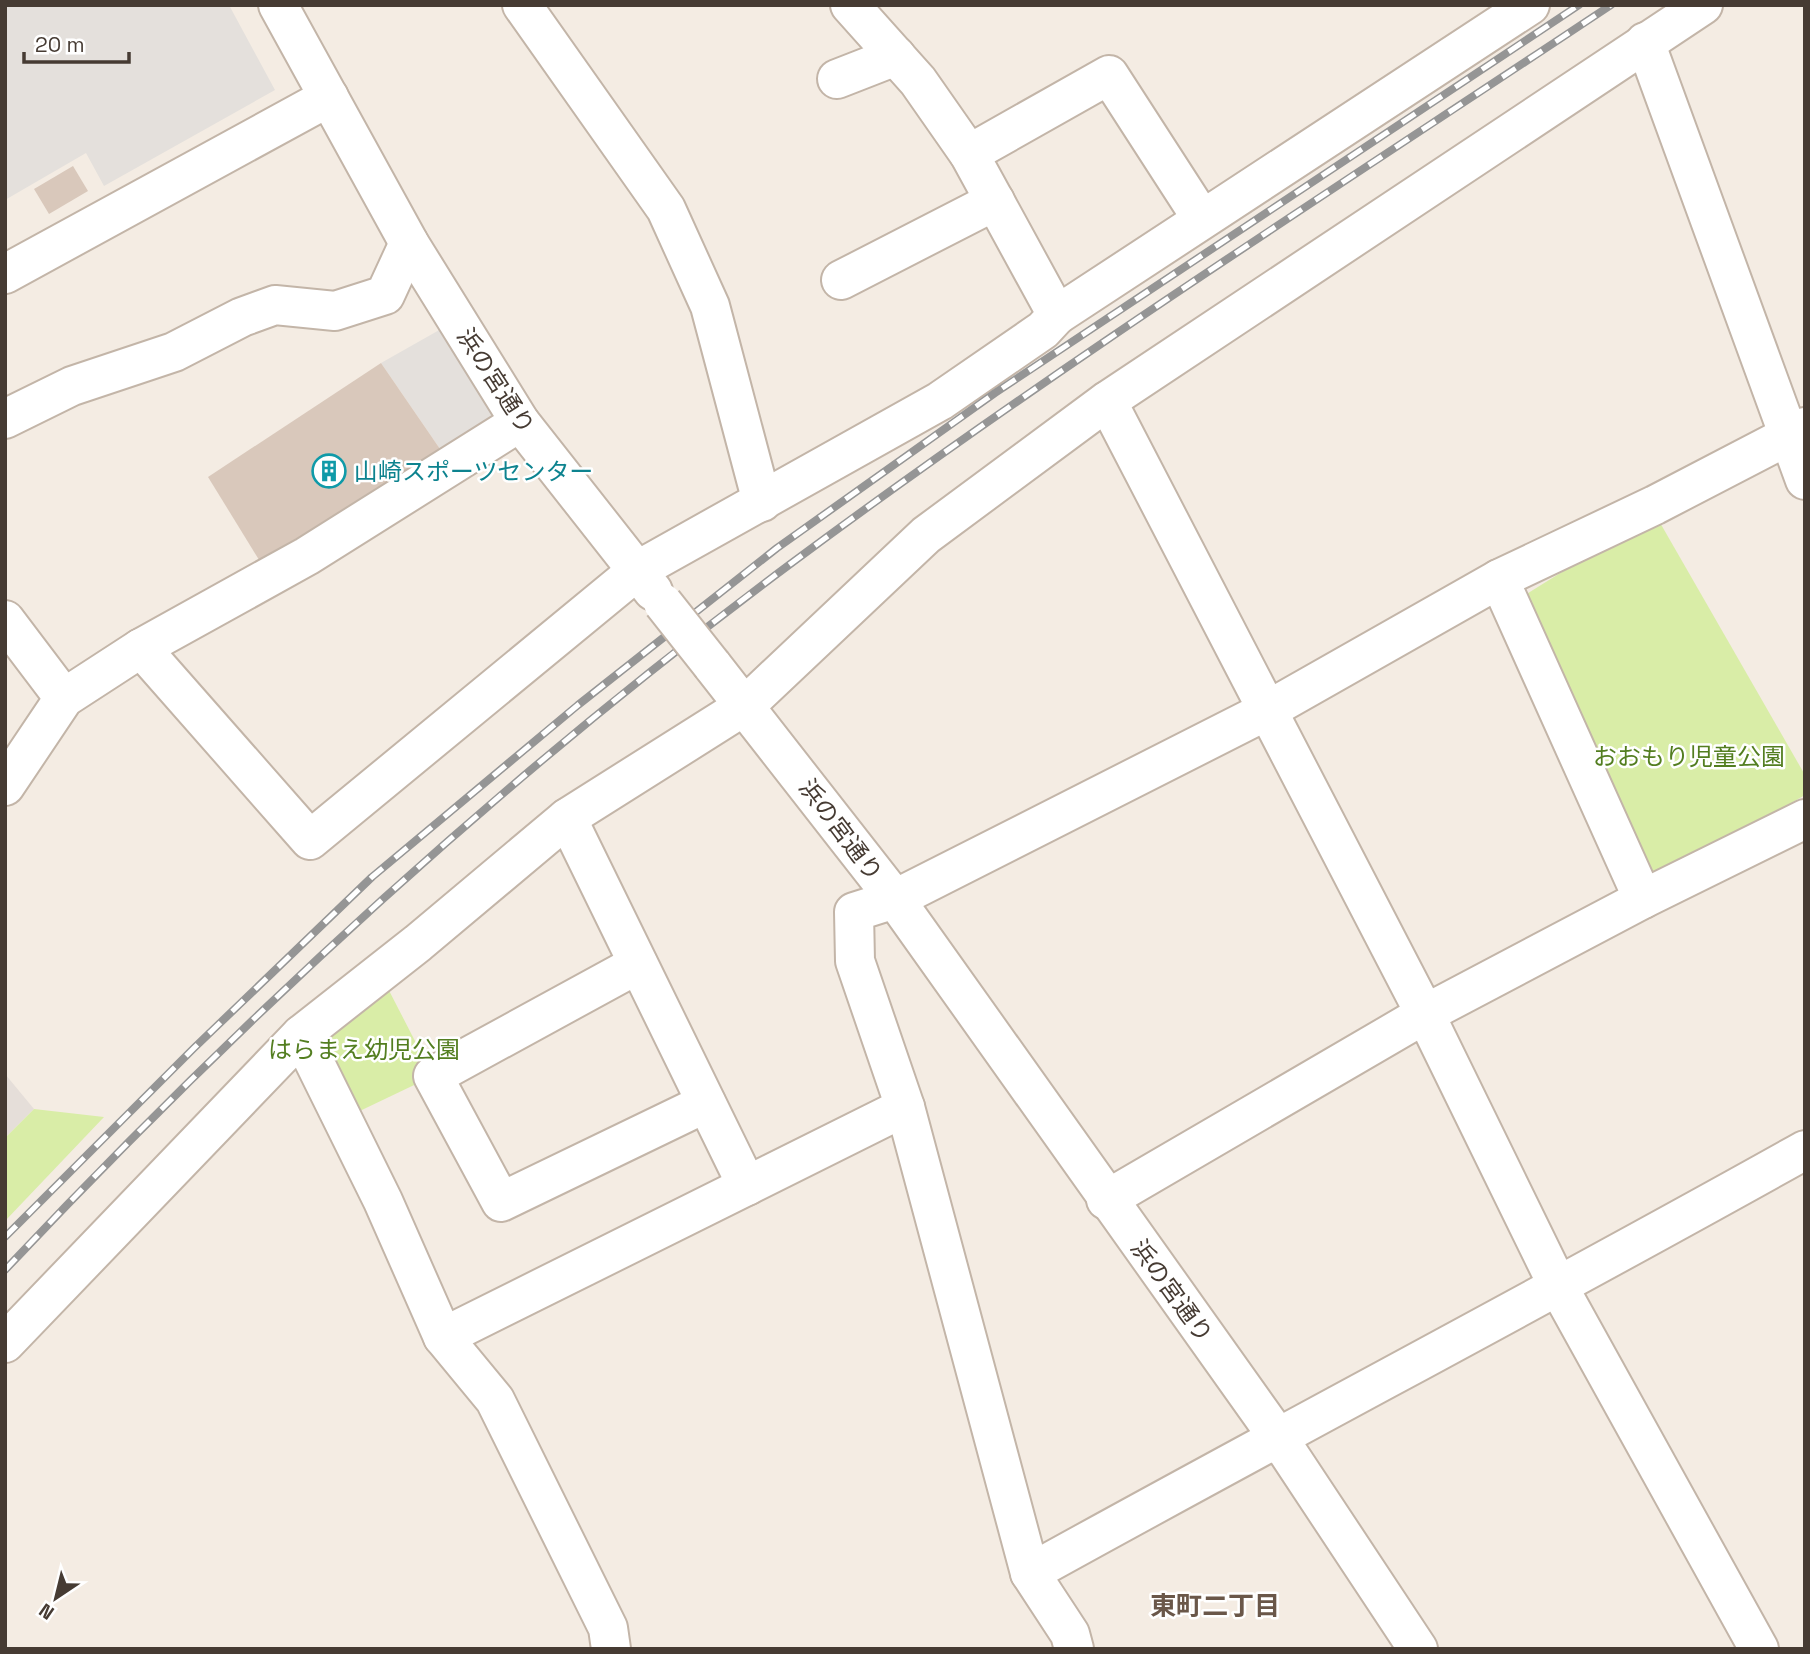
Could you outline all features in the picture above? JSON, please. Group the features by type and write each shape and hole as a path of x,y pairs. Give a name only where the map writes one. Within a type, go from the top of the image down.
{"street":[{"name":"浜の宮通り","path":"278,5 409,243 520,422 746,705 895,900 1276,1436 1418,1649"},
{"path":"522,5 666,209 710,306 762,502"},
{"path":"850,5 918,80 969,154 1057,315"},
{"path":"141,648 310,839 638,570 940,401 1043,330 1057,315 1531,5"},
{"path":"5,1343 301,1035 418,943 567,818 746,705 926,535 1107,401 1703,5"},
{"path":"1646,41 1796,432 1805,480"},
{"path":"837,79 896,56"},
{"path":"969,154 1110,75 1202,219"},
{"path":"5,274 329,97"},
{"path":"841,281 995,201"},
{"path":"5,419 72,386 174,352 242,317 275,305 335,311 385,295 409,243"},
{"path":"1107,401 1425,1014 1559,1288 1759,1649"},
{"path":"5,786 64,698 141,648 307,555 520,422"},
{"path":"1074,1649 1070,1634 1030,1573 905,1107 855,961 854,912 895,900 1268,710 1499,579 1655,505 1796,432"},
{"path":"1499,579 1643,899"},
{"path":"5,620 64,698"},
{"path":"567,818 747,1186"},
{"path":"1106,1200 1425,1014 1643,899 1805,820"},
{"path":"638,964 433,1076 501,1202 706,1103"},
{"path":"301,1035 383,1201 443,1337 495,1400 608,1628 611,1649"},
{"path":"443,1337 905,1107"},
{"path":"1030,1573 1276,1436 1559,1288 1804,1152"}],"shaded area":[{"path":"5,5 229,5 275,90 104,186 86,153 5,200"},
{"path":"457,320 520,422 451,465 381,363"},
{"path":"5,1074 34,1109 5,1138"}],"green space":[{"name":"おおもり児童公園","path":"1655,514 1805,775 1805,795 1645,888 1525,595"},
{"name":"はらまえ幼児公園","path":"380,973 433,1076 343,1119 301,1035"},
{"path":"34,1109 104,1117 5,1221 5,1138"}],"building":[{"path":"73,166 88,191 49,214 34,189"},
{"name":"山崎スポーツセンター","path":"381,363 451,465 269,576 208,477"}],"railway":[{"path":"5,1237 194,1048 372,877 578,705 777,548 995,393 1579,5"},
{"path":"5,1270 190,1080 286,988 483,811 688,642 893,489 1096,347 1611,5"}],"place":[{"name":"山崎スポーツセンター","path":"329,471"}],"district":[{"name":"東町二丁目","path":"1215,1606"}]}
